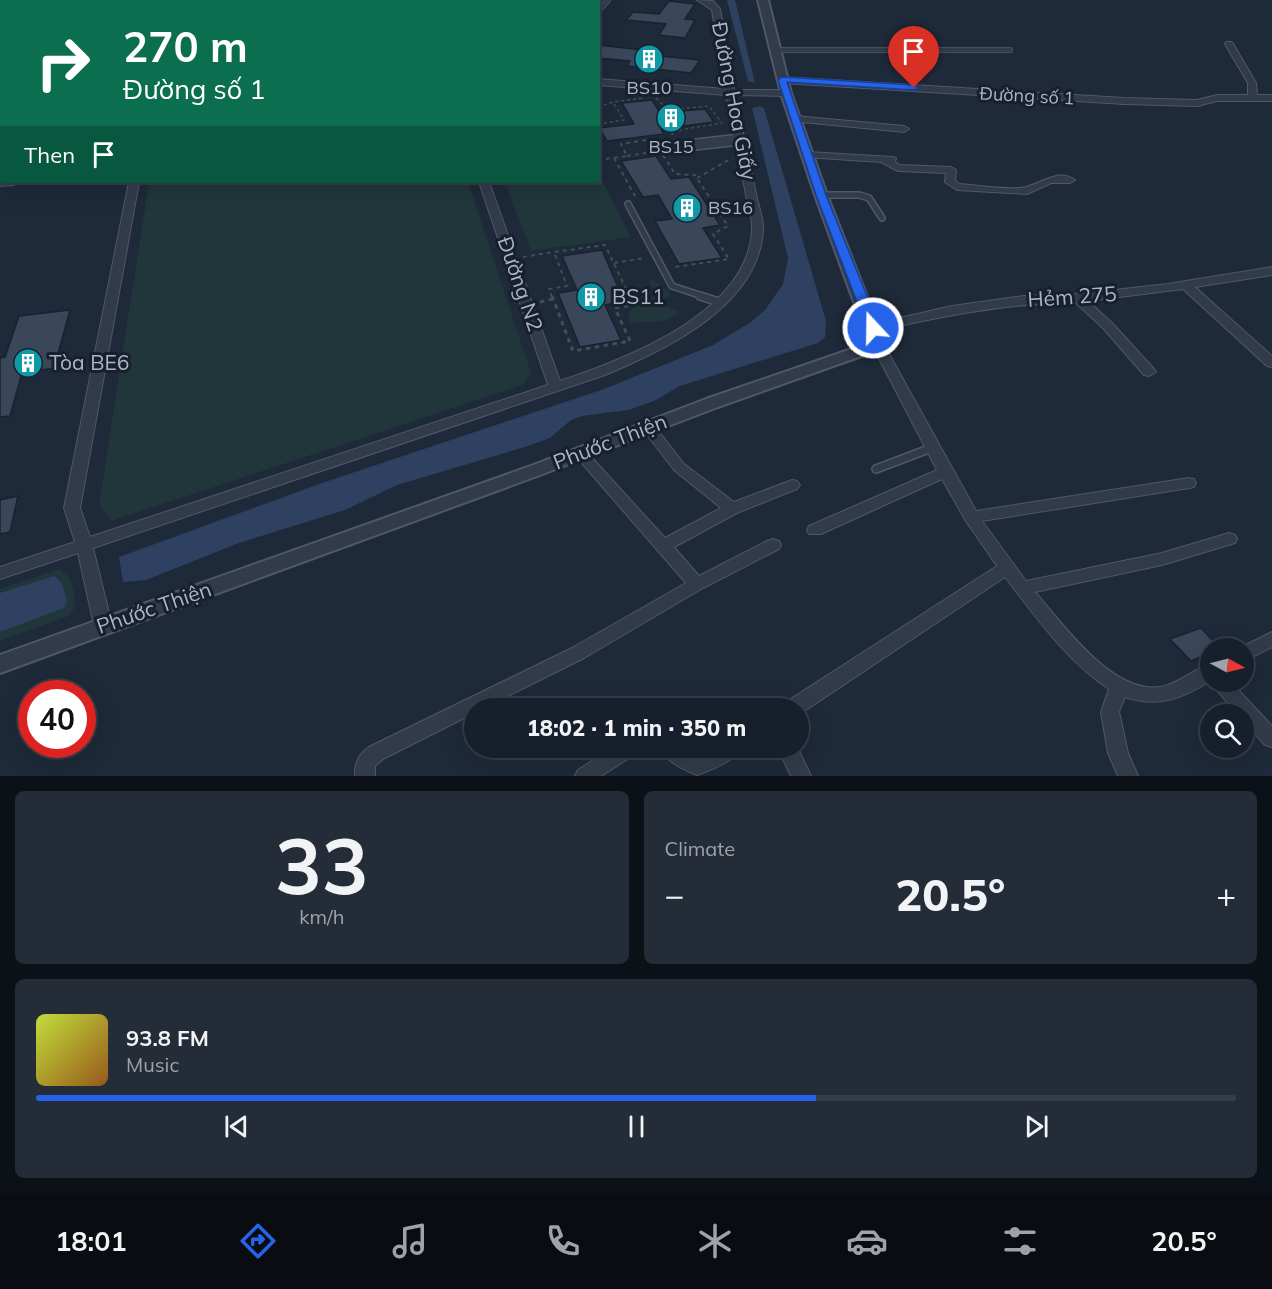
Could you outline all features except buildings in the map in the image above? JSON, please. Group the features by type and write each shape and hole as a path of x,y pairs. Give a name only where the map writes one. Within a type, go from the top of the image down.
{"street":[{"name":"Đường Hoa Giấy","path":"0,573 610,368 651,350 691,326 720,303 746,268 758,239 758,219 730,93 716,9 710,3 701,0"},
{"path":"763,0 786,93 821,195 876,337 971,517 1006,568 1072,646 1119,687 1141,695 1166,693 1191,685 1200,679"},
{"path":"1229,44 1252,84 1253,97"},
{"name":"Đường số 1","path":"782,80 1114,101 1197,103 1217,98 1272,98"},
{"path":"600,82 730,93 786,93"},
{"path":"795,119 904,129"},
{"path":"808,155 905,161"},
{"path":"884,160 898,168 951,170 950,182 957,187 1027,191 1049,180 1070,180"},
{"path":"104,625 84,544 72,508 134,183"},
{"name":"Đường N2","path":"484,183 556,387"},
{"name":"Hẻm 275","path":"876,337 952,310 1014,301 1077,298 1186,285 1272,271"},
{"path":"1186,285 1272,363"},
{"path":"1077,298 1108,326 1149,372"},
{"name":"Phước Thiện","path":"0,664 580,453 876,337"},
{"path":"648,427 679,467 732,509"},
{"path":"580,453 697,584"},
{"path":"815,530 946,471"},
{"path":"971,517 1189,483"},
{"path":"663,546 732,509 792,485"},
{"path":"1022,588 1162,559 1229,539"},
{"path":"365,776 364,768 369,758 376,753 578,653 697,584 772,545"},
{"path":"808,698 1006,568"},
{"path":"1254,649 1272,639"},
{"path":"1119,687 1110,712 1118,753 1128,776"},
{"path":"1229,692 1272,739"},
{"path":"585,776 613,758"},
{"path":"681,758 697,766 716,758"},
{"path":"792,758 801,776"}],"lane":[{"path":"602,7 608,0"},
{"path":"775,50 1010,50"},
{"path":"653,147 741,143"},
{"path":"695,147 741,143"},
{"path":"821,195 859,195 869,198 882,218"},
{"path":"628,204 672,286 720,303"},
{"path":"876,470 933,447"}],"path":[{"path":"655,97 664,108 669,110 710,106 722,123 673,131 668,137"},
{"path":"600,106 613,102 644,98"},
{"path":"600,124 624,120 613,102"},
{"path":"627,156 621,144 646,140"},
{"path":"697,178 741,143"},
{"path":"660,152 675,174 693,174 697,178 728,226 713,234 729,259 679,268 670,258"},
{"path":"600,159 647,153"},
{"path":"614,158 639,202"},
{"path":"511,259 554,252 605,245 634,305 615,308 630,341 573,351 549,289 567,286 554,252"},
{"path":"614,263 655,256"}],"green space":[{"path":"600,176 631,237 531,251 505,183 600,183"},
{"path":"149,183 468,183 531,372 523,385 111,521 99,505"},
{"path":"653,280 671,292 669,297 659,299 659,305 677,310 678,314 664,321 630,323 628,312 638,304 655,297 656,292 648,282"},
{"path":"59,569 68,577 73,590 75,607 69,616 0,641 0,589"}],"water":[{"path":"727,0 735,0 755,83 748,81"},
{"path":"759,106 764,108 826,321 825,337 818,343 680,386 654,401 628,410 582,416 571,420 550,438 397,485 345,510 239,543 146,580 123,582 119,557 325,482 604,389 713,345 751,322 765,310 783,284 788,258 752,108"},
{"path":"54,576 60,581 64,590 67,602 64,608 0,632 0,593"}],"place":[{"name":"BS10","path":"649,59"},
{"name":"BS15","path":"671,118"},
{"name":"BS16","path":"687,208"},
{"name":"BS11","path":"591,297"},
{"name":"Tòa BE6","path":"28,363"}],"route":[{"path":"873,328 821,195 782,80 914,88"}]}
